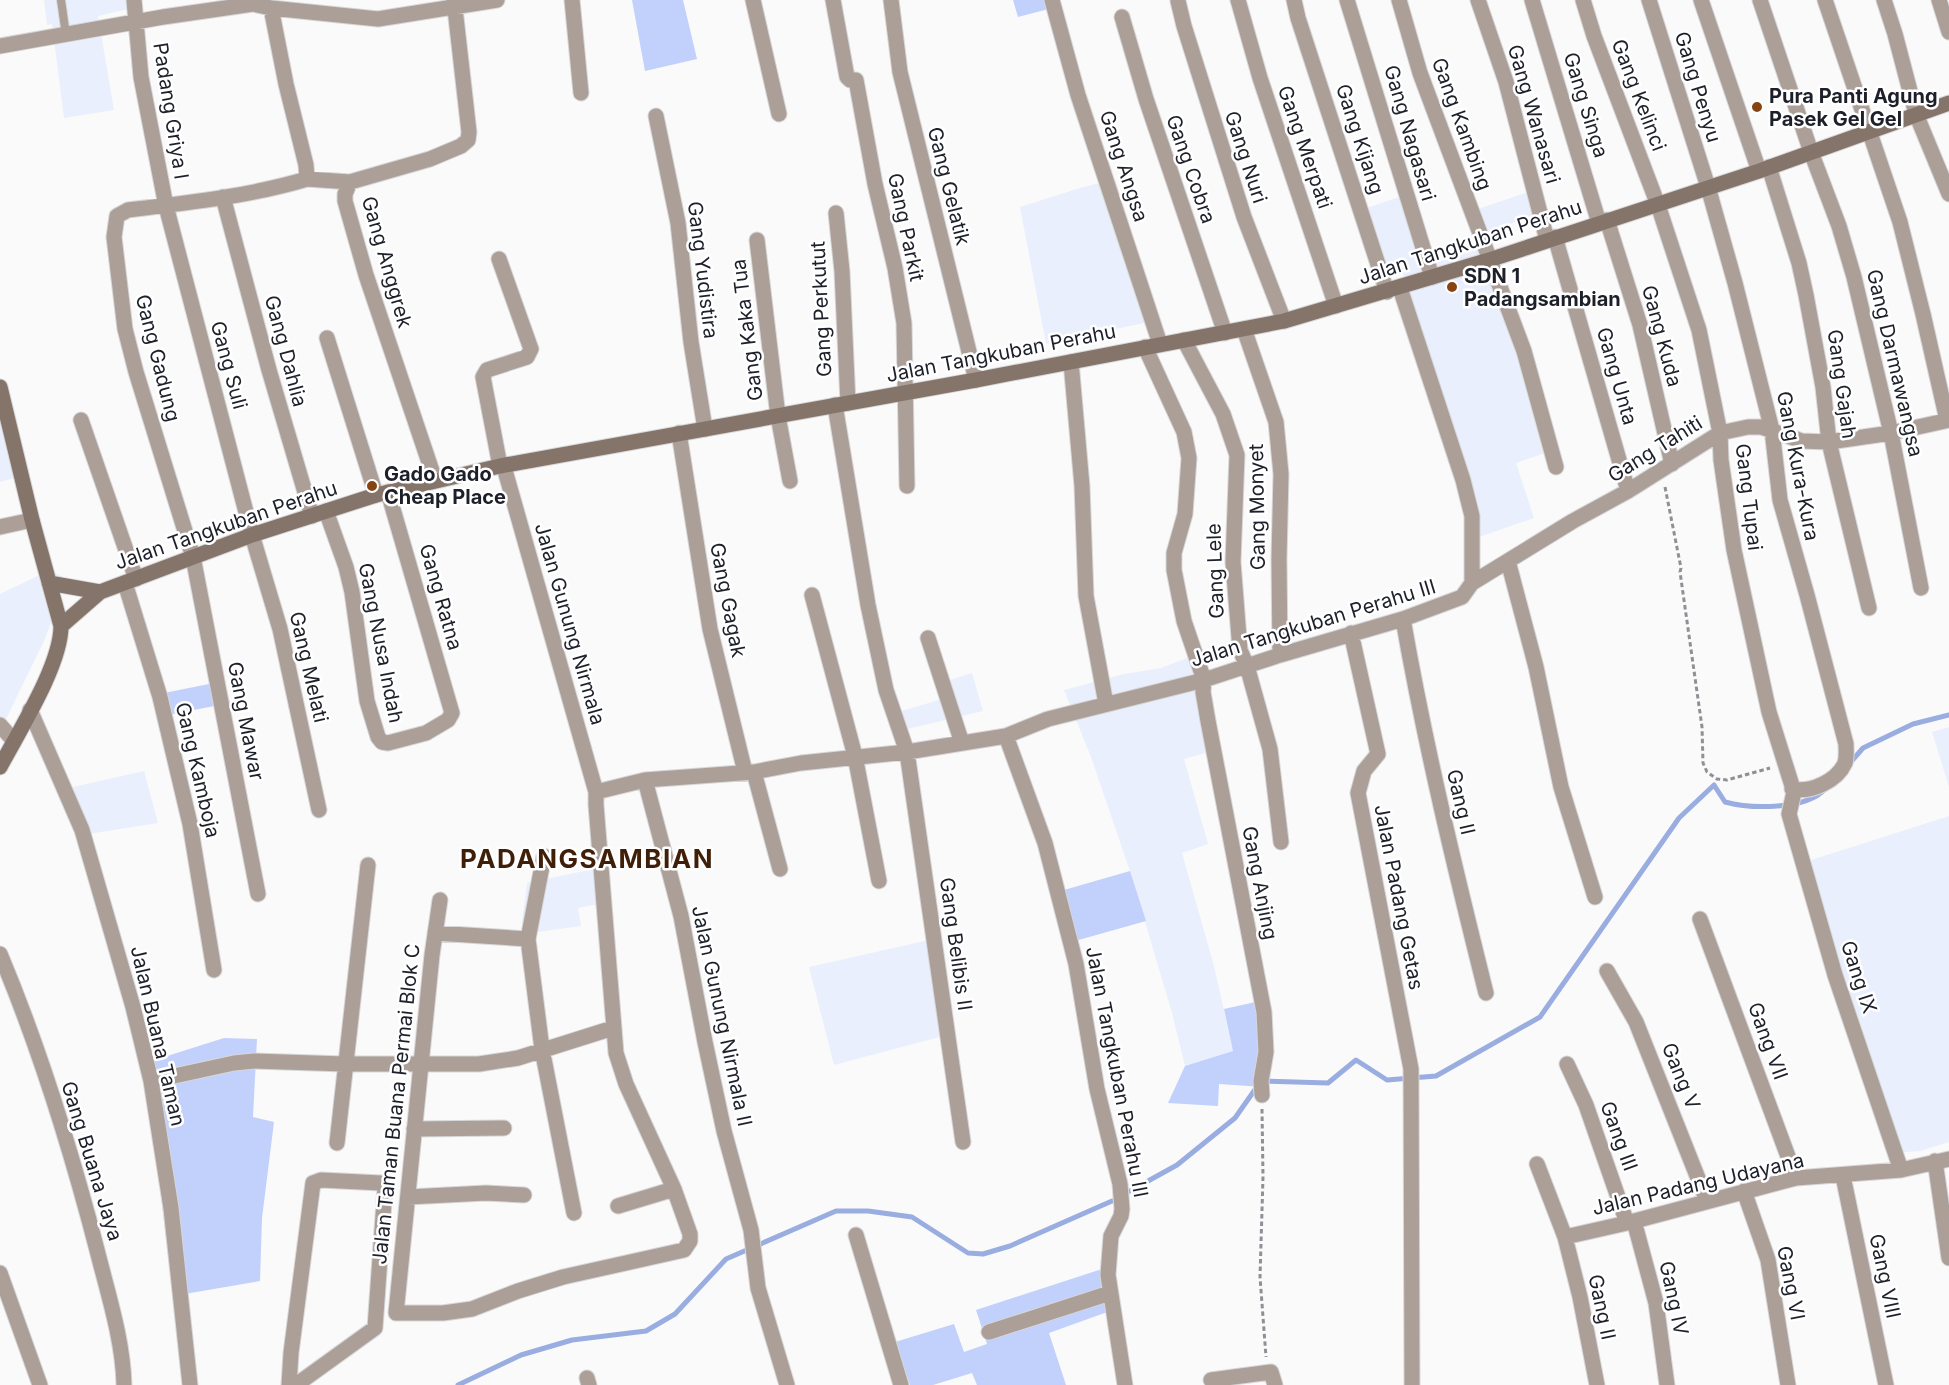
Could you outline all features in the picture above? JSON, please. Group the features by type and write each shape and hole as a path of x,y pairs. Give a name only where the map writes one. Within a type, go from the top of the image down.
{"street":[{"name":"Padang Griya I","path":"134,0 141,77 166,206"},
{"path":"0,46 253,2 271,8 378,19 454,4 497,0"},
{"path":"572,0 581,93"},
{"path":"753,0 779,114"},
{"name":"Gang Parkit","path":"833,0 848,79 856,80 875,184 895,268 904,323 907,393"},
{"name":"Gang Gelatik","path":"891,0 900,72 976,380"},
{"name":"Gang Angsa","path":"1052,0 1153,345 1184,432 1189,458 1185,514 1174,553 1174,570 1184,621 1204,680"},
{"name":"Gang Merpati","path":"1238,0 1260,78 1336,306"},
{"name":"Gang Kijang","path":"1294,0 1298,18 1394,290"},
{"name":"Gang Nagasari","path":"1347,0 1432,277"},
{"name":"Gang Kambing","path":"1399,0 1420,74 1524,351 1556,467"},
{"name":"Gang Wanasari","path":"1478,0 1506,82 1551,238"},
{"name":"Gang Singa","path":"1532,0 1603,221"},
{"name":"Gang Kelinci","path":"1583,0 1594,36 1658,205"},
{"name":"Gang Penyu","path":"1649,0 1708,187"},
{"path":"1701,0 1764,169"},
{"name":"Gang Darmawangsa","path":"1760,0 1811,152 1832,204 1854,277 1891,433 1921,588"},
{"path":"1825,0 1900,222 1948,420"},
{"path":"1884,0 1916,114 1949,194"},
{"path":"1939,0 1949,32"},
{"name":"Gang Nuri","path":"1178,2 1244,217 1284,321"},
{"name":"Gang Anggrek","path":"435,480 357,244 345,194 350,182 430,159 461,146 468,140 470,132 454,4"},
{"path":"271,8 308,179"},
{"name":"Gang Cobra","path":"1122,17 1146,99 1225,333"},
{"name":"Jalan Tangkuban Perahu","path":"49,583 100,592 252,535 382,493 435,480 1284,321 1394,290 1658,205 1949,103"},
{"name":"Gang Yudistira","path":"656,116 678,223 691,342 705,429"},
{"name":"Gang Gajah","path":"1764,169 1799,263 1823,387 1829,442 1869,608"},
{"path":"166,206 294,184 308,179 350,182"},
{"name":"Gang Kura-Kura","path":"1708,187 1772,430 1780,500 1846,744 1846,760 1843,767 1829,780 1812,789 1794,792"},
{"name":"Gang Dahlia","path":"222,197 272,380 319,513"},
{"name":"Gang Tupai","path":"1658,205 1699,330 1720,433 1721,460 1734,550 1769,709 1794,792"},
{"name":"Gang Suli","path":"166,206 252,535"},
{"name":"Gang Gadung","path":"166,206 128,210 122,213 117,216 114,237 125,328 136,372 193,556"},
{"name":"Gang Perkutut","path":"836,213 842,271 842,404 868,605 886,690 907,752"},
{"name":"Gang Kuda","path":"1603,221 1640,326 1667,467"},
{"name":"Gang Unta","path":"1551,238 1628,492"},
{"name":"Gang Kaka Tua","path":"758,240 778,416 790,482"},
{"name":"Jalan Gunung Nirmala","path":"396,1313 457,1312 472,1309 563,1277 684,1250 690,1241 690,1234 674,1189 620,1069 613,1028 596,792 502,467 483,377 487,370 527,357 531,349 499,259"},
{"path":"1394,290 1465,489 1472,516 1472,583"},
{"name":"Gang Monyet","path":"1244,329 1276,422 1281,474 1280,655"},
{"name":"Gang Ratna","path":"327,338 382,493 452,713"},
{"name":"Gang Lele","path":"1184,340 1223,414 1237,455 1233,562 1240,650 1247,666 1270,749 1281,843"},
{"path":"1071,362 1082,486 1086,596 1106,704"},
{"path":"0,387 32,520 62,626 58,652 0,767"},
{"path":"907,393 907,486"},
{"name":"Gang Kamboja","path":"81,420 130,581 160,698 190,824 214,970"},
{"name":"Gang Tahiti","path":"1472,583 1573,521 1628,492 1720,433 1748,427 1761,427 1802,441 1829,442 1891,433 1948,420"},
{"name":"Gang Gagak","path":"679,433 710,629 749,772 780,868"},
{"name":"Gang Nusa Indah","path":"319,513 346,567 352,592 367,701 378,737 382,742 388,744 426,733 448,720 452,713"},
{"path":"0,527 32,520"},
{"name":"Gang Melati","path":"252,535 280,629 320,810"},
{"name":"Gang Mawar","path":"193,556 258,894"},
{"path":"1508,561 1536,667 1561,787 1595,897"},
{"name":"Jalan Tangkuban Perahu III","path":"596,792 645,780 749,772 855,756 907,752 1006,736 1048,719 1204,680 1403,619 1462,597 1472,583"},
{"path":"62,626 100,592"},
{"path":"812,595 855,756 879,881"},
{"name":"Gang II","path":"1403,619 1418,708 1440,809 1486,993"},
{"name":"Jalan Padang Getas","path":"1352,633 1378,754 1364,771 1358,793 1411,1068 1412,1385"},
{"path":"928,638 962,743"},
{"name":"Gang Anjing","path":"1204,680 1203,692 1208,721 1264,1012 1266,1052 1261,1081 1262,1095"},
{"name":"Jalan Buana Taman","path":"30,710 82,830 134,1007 151,1081 171,1208 190,1385"},
{"path":"0,726 14,741"},
{"name":"Jalan Tangkuban Perahu III","path":"1006,736 1045,843 1076,964 1097,1089 1120,1184 1122,1209 1111,1236 1107,1275 1125,1385"},
{"name":"Gang Belibis II","path":"907,752 963,1142"},
{"name":"Jalan Gunung Nirmala II","path":"645,780 681,916 724,1131 752,1230 760,1298 787,1385"},
{"name":"Gang IX","path":"1794,792 1789,814 1835,975 1901,1170"},
{"path":"544,856 528,939 542,1049 574,1213"},
{"path":"337,1143 368,865"},
{"name":"Jalan Taman Buana Permai Blok C","path":"396,1313 440,900"},
{"name":"Gang VII","path":"1700,919 1796,1178"},
{"path":"435,933 528,939"},
{"name":"Gang Buana Jaya","path":"0,954 23,1008 83,1198 122,1354 124,1385"},
{"name":"Gang V","path":"1607,971 1636,1022 1707,1201"},
{"path":"151,1081 244,1062 478,1064 518,1058 613,1028"},
{"name":"Gang III","path":"1567,1064 1586,1105 1630,1222"},
{"path":"414,1129 504,1128"},
{"path":"1942,1160 1949,1258"},
{"name":"Jalan Padang Udayana","path":"1564,1237 1796,1178 1901,1170 1942,1160"},
{"name":"Gang II","path":"1537,1164 1564,1237 1580,1297 1597,1385"},
{"name":"Gang VIII","path":"1843,1176 1886,1385"},
{"path":"289,1385 291,1353 314,1184 316,1181 381,1183 385,1188 375,1328 296,1385"},
{"path":"618,1206 674,1189"},
{"name":"Gang VI","path":"1744,1191 1768,1260 1788,1385"},
{"path":"408,1197 486,1193 524,1195"},
{"name":"Gang IV","path":"1630,1222 1656,1303 1667,1385"},
{"path":"856,1235 901,1385"},
{"path":"0,1273 40,1385"},
{"path":"988,1332 1110,1293"},
{"path":"1211,1380 1273,1379"}],"lane":[{"path":"61,0 66,35"}],"path":[{"path":"1667,467 1702,727 1703,764 1707,772 1717,779 1727,780 1784,764"},
{"path":"1262,1095 1263,1177 1260,1277 1266,1360 1273,1379"}],"shaded area":[{"path":"44,0 140,0 141,6 98,16 114,110 64,118 52,24 47,25"},
{"path":"632,0 683,0 697,59 645,71"},
{"path":"1013,0 1059,0 1060,6 1018,17"},
{"path":"1115,179 1158,320 1046,344 1020,207"},
{"path":"1540,188 1546,211 1487,232 1557,449 1516,463 1534,518 1470,540 1471,479 1399,261 1387,265 1367,208 1413,192 1432,250 1486,232 1478,209"},
{"path":"0,389 21,476 0,482"},
{"path":"50,570 66,579 45,639 3,725 0,721 0,594"},
{"path":"1195,655 1216,750 1184,759 1208,844 1182,853 1214,966 1233,1051 1185,1066 1172,1013 1130,871 1091,757 1064,690 1124,674 1161,668"},
{"path":"972,673 983,711 899,731 895,713 952,696 947,681"},
{"path":"224,681 230,703 168,715 164,693"},
{"path":"1949,727 1949,787 1932,732"},
{"path":"144,771 158,823 88,834 73,787"},
{"path":"1949,816 1949,1142 1920,1151 1892,1153 1802,863"},
{"path":"594,869 599,904 578,908 581,926 524,934 522,922 527,883"},
{"path":"1130,871 1146,921 1075,941 1070,908 1064,890"},
{"path":"938,938 947,1035 834,1065 809,967"},
{"path":"1260,1001 1263,1087 1219,1084 1218,1106 1168,1103 1185,1066 1233,1051 1224,1009"},
{"path":"224,1038 257,1039 253,1117 274,1122 262,1218 260,1281 173,1296 145,1063"},
{"path":"1102,1269 1110,1311 1049,1333 1066,1385 977,1385 972,1373 933,1385 910,1385 895,1342 954,1324 964,1352 987,1344 976,1310"}],"waterway":[{"path":"1850,763 1863,748 1913,724 1949,715"},
{"path":"1130,1191 1177,1165 1235,1118 1261,1081 1328,1083 1356,1060 1387,1080 1436,1076 1540,1017 1679,818 1714,785 1725,802 1763,807 1805,801 1825,789"},
{"path":"458,1385 521,1355 572,1340 646,1331 675,1314 726,1259 836,1211 868,1211 912,1217 968,1253 983,1254 1010,1246 1112,1201"}],"place":[{"name":"Pura Panti Agung Pasek Gel Gel","path":"1757,107"},
{"name":"SDN 1 Padangsambian","path":"1452,287"},
{"name":"Gado Gado Cheap Place","path":"372,486"}],"district":[{"name":"PADANGSAMBIAN","path":"587,859"}]}
